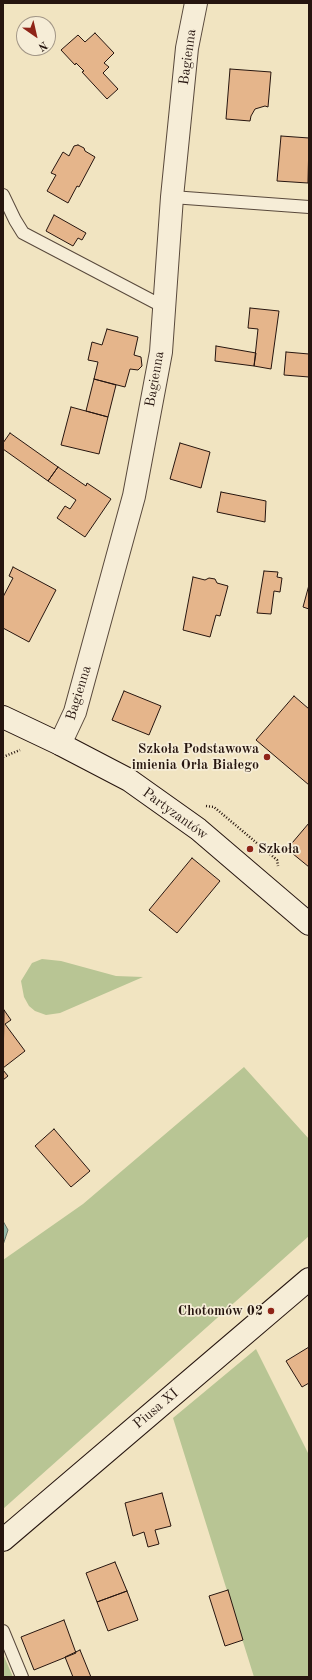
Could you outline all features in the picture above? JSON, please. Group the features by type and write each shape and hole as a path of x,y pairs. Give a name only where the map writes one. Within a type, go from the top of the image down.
{"street":[{"name":"Bagienna","path":"60,744 75,712 134,496 161,352 172,197 188,48 196,3"},
{"name":"Partyzantów","path":"3,717 60,744 129,780 185,820 309,924"},
{"name":"Piusa XI","path":"3,1540 309,1279"}],"lane":[{"path":"3,195 23,233 164,308"},
{"path":"172,197 309,207"},
{"path":"3,1631 22,1677"}],"path":[{"path":"3,757 22,750"}],"shaded area":[{"path":"42,959 61,961 116,976 143,977 60,1013 46,1015 35,1011 29,1006 24,997 21,981 32,963"},
{"path":"244,1067 309,1139 309,1236 3,1509 3,1260 83,1204"},
{"path":"3,1221 8,1230 3,1245"},
{"path":"256,1349 309,1455 309,1677 254,1677 173,1418"},
{"path":"3,1654 13,1677 3,1677"}],"building":[{"path":"95,33 114,53 104,63 109,67 103,73 118,89 107,99 82,72 84,71 76,63 75,65 61,50 78,35 85,42"},
{"path":"230,69 271,72 268,107 265,106 255,109 250,121 226,119"},
{"path":"281,136 309,138 308,183 277,181"},
{"path":"78,145 95,157 79,187 77,186 68,203 47,191 56,175 51,173 63,152 69,156 74,146"},
{"path":"54,215 86,233 82,240 78,238 73,246 46,231"},
{"path":"250,308 279,311 271,369 254,366 258,329 248,328"},
{"path":"107,329 138,337 134,355 141,357 142,366 138,370 130,369 125,387 94,379 98,362 88,360 92,342 102,345"},
{"path":"216,346 256,353 254,366 215,361"},
{"path":"286,352 309,354 309,377 284,375"},
{"path":"94,379 116,385 108,417 86,411"},
{"path":"71,407 108,417 99,454 61,445"},
{"path":"10,433 58,467 48,481 3,449 3,443"},
{"path":"180,443 210,452 201,488 170,479"},
{"path":"58,467 86,486 87,483 111,499 85,537 57,518 65,506 70,509 76,500 48,481"},
{"path":"221,492 266,501 265,522 217,512"},
{"path":"13,567 56,590 29,642 3,628 3,597 13,578 9,576"},
{"path":"264,571 278,572 277,577 282,578 280,592 274,591 271,614 257,613"},
{"path":"193,577 205,580 209,578 215,579 217,583 228,586 220,616 216,615 210,637 183,630"},
{"path":"309,585 309,609 303,607"},
{"path":"124,691 161,706 149,735 112,720"},
{"path":"294,696 309,709 309,785 256,740"},
{"path":"309,823 309,867 287,849"},
{"path":"192,858 220,881 177,933 149,910"},
{"path":"4,1010 11,1020 5,1024 25,1051 3,1068"},
{"path":"3,1070 8,1076 3,1080"},
{"path":"54,1129 90,1171 71,1187 35,1146"},
{"path":"309,1347 309,1383 302,1387 286,1361"},
{"path":"162,1493 171,1526 155,1530 159,1544 148,1547 144,1532 133,1536 125,1503"},
{"path":"115,1562 127,1591 97,1602 86,1573"},
{"path":"228,1590 243,1640 225,1646 209,1596"},
{"path":"127,1591 138,1620 108,1631 97,1602"},
{"path":"64,1620 76,1653 34,1670 21,1637"},
{"path":"80,1650 91,1677 73,1677 65,1657"}],"place":[{"name":"Szkoła Podstawowa imienia Orła Białego","path":"267,757"},
{"name":"Szkoła","path":"250,849"},
{"name":"Chotomów 02","path":"271,1311"}]}
